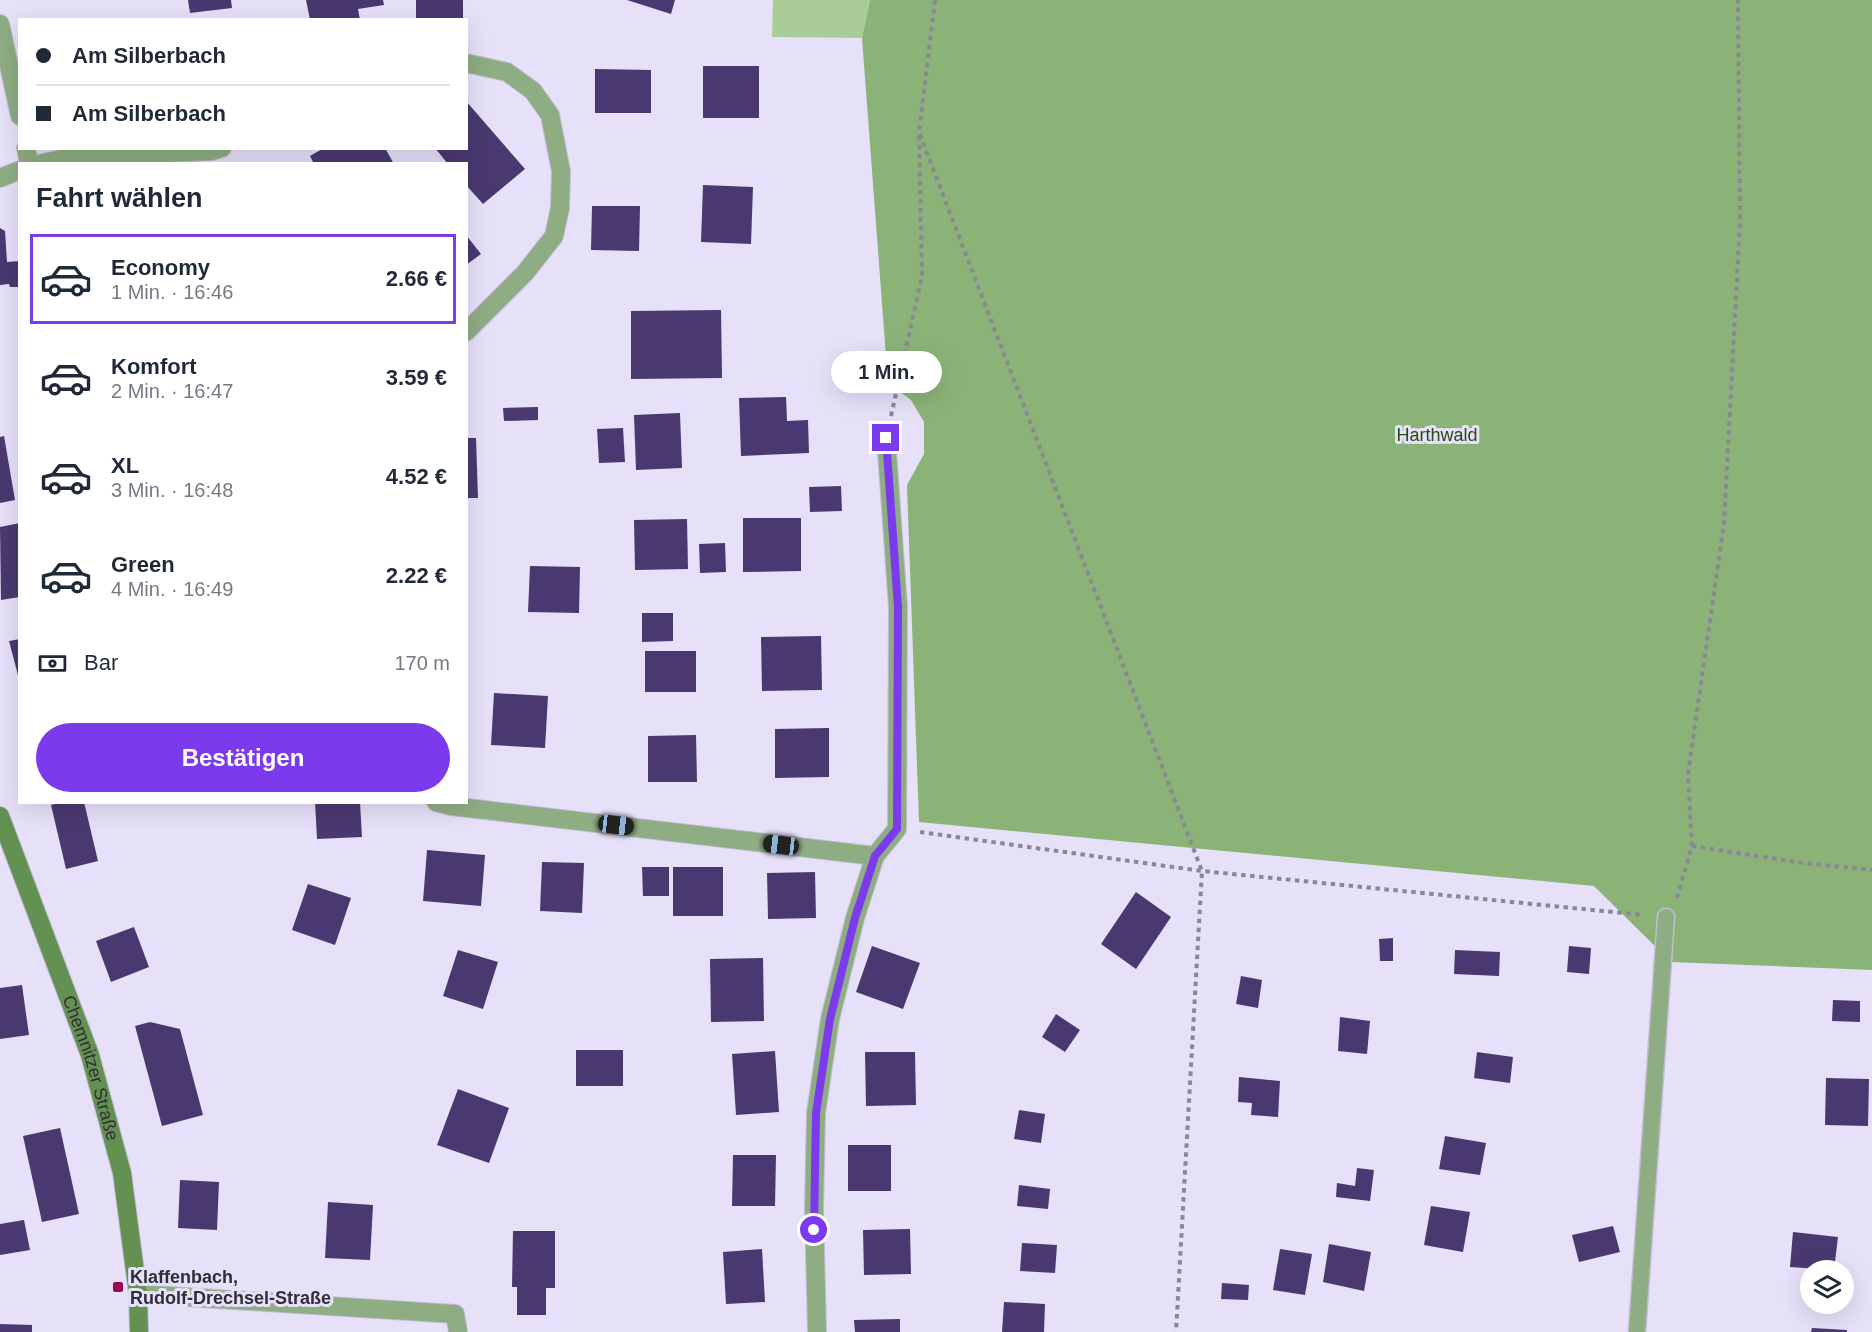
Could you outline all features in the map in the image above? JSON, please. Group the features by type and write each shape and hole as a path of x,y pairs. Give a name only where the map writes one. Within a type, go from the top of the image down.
{"street":[{"path":"0,24 18,107"},
{"path":"468,63 507,72 533,91 550,115 561,171 560,208 554,236 525,273 468,330"},
{"path":"49,162 70,158 215,150"},
{"path":"0,178 18,171"},
{"path":"817,1332 814,1209 816,1113 830,1019 855,918 875,856 897,829 898,607 886,438"},
{"path":"444,804 875,856"},
{"name":"Chemnitzer Straße","path":"0,816 90,1055 122,1173 138,1294 139,1332"},
{"path":"138,1294 455,1314 458,1332"}],"lane":[{"path":"1637,1332 1666,917"}],"path":[{"path":"886,438 922,276 919,132 934,0"},
{"path":"897,829 1202,871 1666,917 1674,909 1692,846 1688,774 1724,523 1740,222 1738,0"},
{"path":"919,132 1202,871 1176,1332"},
{"path":"1692,846 1803,863 1872,870"}],"green space":[{"path":"773,0 870,0 862,38 772,37"},
{"name":"Harthwald","path":"870,0 1872,0 1872,970 1671,962 1594,886 919,822 907,485 924,454 924,422 911,400 888,383 862,38"}],"building":[{"path":"188,0 231,0 232,8 190,13"},
{"path":"306,0 383,0 384,5 358,9 360,18 310,18"},
{"path":"416,0 463,0 463,18 416,18"},
{"path":"627,0 675,0 671,14"},
{"path":"703,66 759,66 759,118 703,118"},
{"path":"595,69 651,70 651,113 595,113"},
{"path":"468,103 525,169 483,204 468,187 468,162 446,162 437,150 468,150"},
{"path":"320,150 386,150 393,162 313,162 310,156"},
{"path":"703,185 753,187 751,244 701,242"},
{"path":"592,206 640,206 639,251 591,250"},
{"path":"0,228 5,231 7,262 18,261 18,287 10,287 9,284 0,285"},
{"path":"468,238 481,254 468,264"},
{"path":"721,310 722,378 631,379 631,311"},
{"path":"786,397 787,421 808,420 809,453 741,456 739,398"},
{"path":"538,407 538,420 504,421 503,408"},
{"path":"680,413 682,468 636,470 634,415"},
{"path":"623,428 625,462 599,463 597,429"},
{"path":"4,436 15,500 0,503 0,437"},
{"path":"468,438 476,438 478,498 468,498"},
{"path":"841,486 842,511 810,512 809,487"},
{"path":"743,518 801,518 801,571 743,572"},
{"path":"687,519 688,569 635,570 634,520"},
{"path":"18,523 18,597 1,600 0,527"},
{"path":"725,543 726,572 700,573 699,544"},
{"path":"530,566 580,567 579,613 528,612"},
{"path":"642,613 673,613 673,641 642,642"},
{"path":"821,636 822,690 762,691 761,637"},
{"path":"18,639 18,675 9,641"},
{"path":"645,651 696,651 696,692 645,692"},
{"path":"494,693 548,696 545,748 491,745"},
{"path":"829,728 829,777 775,778 775,729"},
{"path":"696,735 697,782 648,782 648,736"},
{"path":"84,804 98,861 66,869 51,805"},
{"path":"315,804 360,804 362,837 317,839"},
{"path":"427,850 485,855 481,906 423,901"},
{"path":"542,862 584,863 582,913 540,911"},
{"path":"642,867 669,867 669,896 643,896"},
{"path":"673,867 723,867 723,916 673,916"},
{"path":"815,872 816,918 768,919 767,873"},
{"path":"308,884 351,898 335,945 292,930"},
{"path":"1136,892 1171,917 1136,969 1101,944"},
{"path":"134,927 149,967 111,982 96,941"},
{"path":"1393,938 1393,961 1380,961 1379,939"},
{"path":"872,946 920,963 903,1009 856,992"},
{"path":"1569,946 1591,948 1589,974 1567,972"},
{"path":"458,950 498,962 483,1009 443,996"},
{"path":"1455,950 1500,952 1499,976 1454,974"},
{"path":"763,958 764,1021 711,1022 710,959"},
{"path":"1241,976 1262,980 1258,1008 1236,1004"},
{"path":"22,985 29,1035 0,1039 0,988"},
{"path":"1833,1000 1860,1001 1860,1022 1832,1021"},
{"path":"1056,1014 1080,1030 1065,1052 1042,1037"},
{"path":"1340,1017 1370,1021 1367,1054 1338,1051"},
{"path":"150,1022 180,1029 203,1115 162,1126 135,1026"},
{"path":"576,1050 623,1050 623,1086 576,1086"},
{"path":"775,1051 779,1112 736,1115 732,1054"},
{"path":"865,1052 915,1052 916,1105 866,1106"},
{"path":"1477,1052 1513,1057 1510,1083 1474,1078"},
{"path":"1239,1077 1280,1081 1278,1117 1251,1115 1252,1103 1238,1102"},
{"path":"1826,1078 1869,1079 1868,1126 1825,1125"},
{"path":"458,1089 509,1108 489,1163 437,1145"},
{"path":"1019,1110 1045,1114 1041,1143 1014,1139"},
{"path":"60,1128 79,1214 42,1222 23,1136"},
{"path":"1445,1136 1486,1143 1480,1175 1439,1169"},
{"path":"848,1145 891,1145 891,1191 848,1191"},
{"path":"733,1155 776,1155 775,1206 732,1206"},
{"path":"1357,1168 1374,1170 1370,1201 1336,1197 1337,1183 1355,1186"},
{"path":"180,1180 219,1182 217,1230 178,1228"},
{"path":"1019,1185 1050,1189 1048,1209 1017,1206"},
{"path":"328,1202 373,1205 370,1260 325,1258"},
{"path":"1431,1206 1470,1212 1463,1252 1424,1245"},
{"path":"24,1220 30,1250 0,1255 0,1224"},
{"path":"1613,1226 1620,1252 1579,1262 1572,1235"},
{"path":"910,1229 911,1274 864,1275 863,1230"},
{"path":"513,1231 555,1231 555,1288 546,1288 546,1315 517,1315 517,1287 512,1287"},
{"path":"1793,1232 1838,1237 1835,1260 1800,1260 1800,1268 1790,1267"},
{"path":"1022,1243 1057,1245 1055,1273 1020,1271"},
{"path":"1329,1244 1371,1252 1364,1291 1323,1282"},
{"path":"762,1249 765,1302 726,1304 723,1252"},
{"path":"1280,1249 1312,1254 1305,1295 1273,1290"},
{"path":"1222,1283 1249,1285 1248,1300 1221,1299"},
{"path":"1004,1302 1045,1304 1044,1332 1002,1332"},
{"path":"900,1319 900,1332 855,1332 854,1320"},
{"path":"0,1324 32,1325 32,1332 0,1332"},
{"path":"1812,1328 1847,1330 1847,1332 1811,1332"}],"place":[{"name":"Klaffenbach, Rudolf-Drechsel-Straße","path":"118,1287"}],"route":[{"path":"814,1230 816,1113 830,1019 855,918 875,856 897,829 898,607 886,438"}]}
